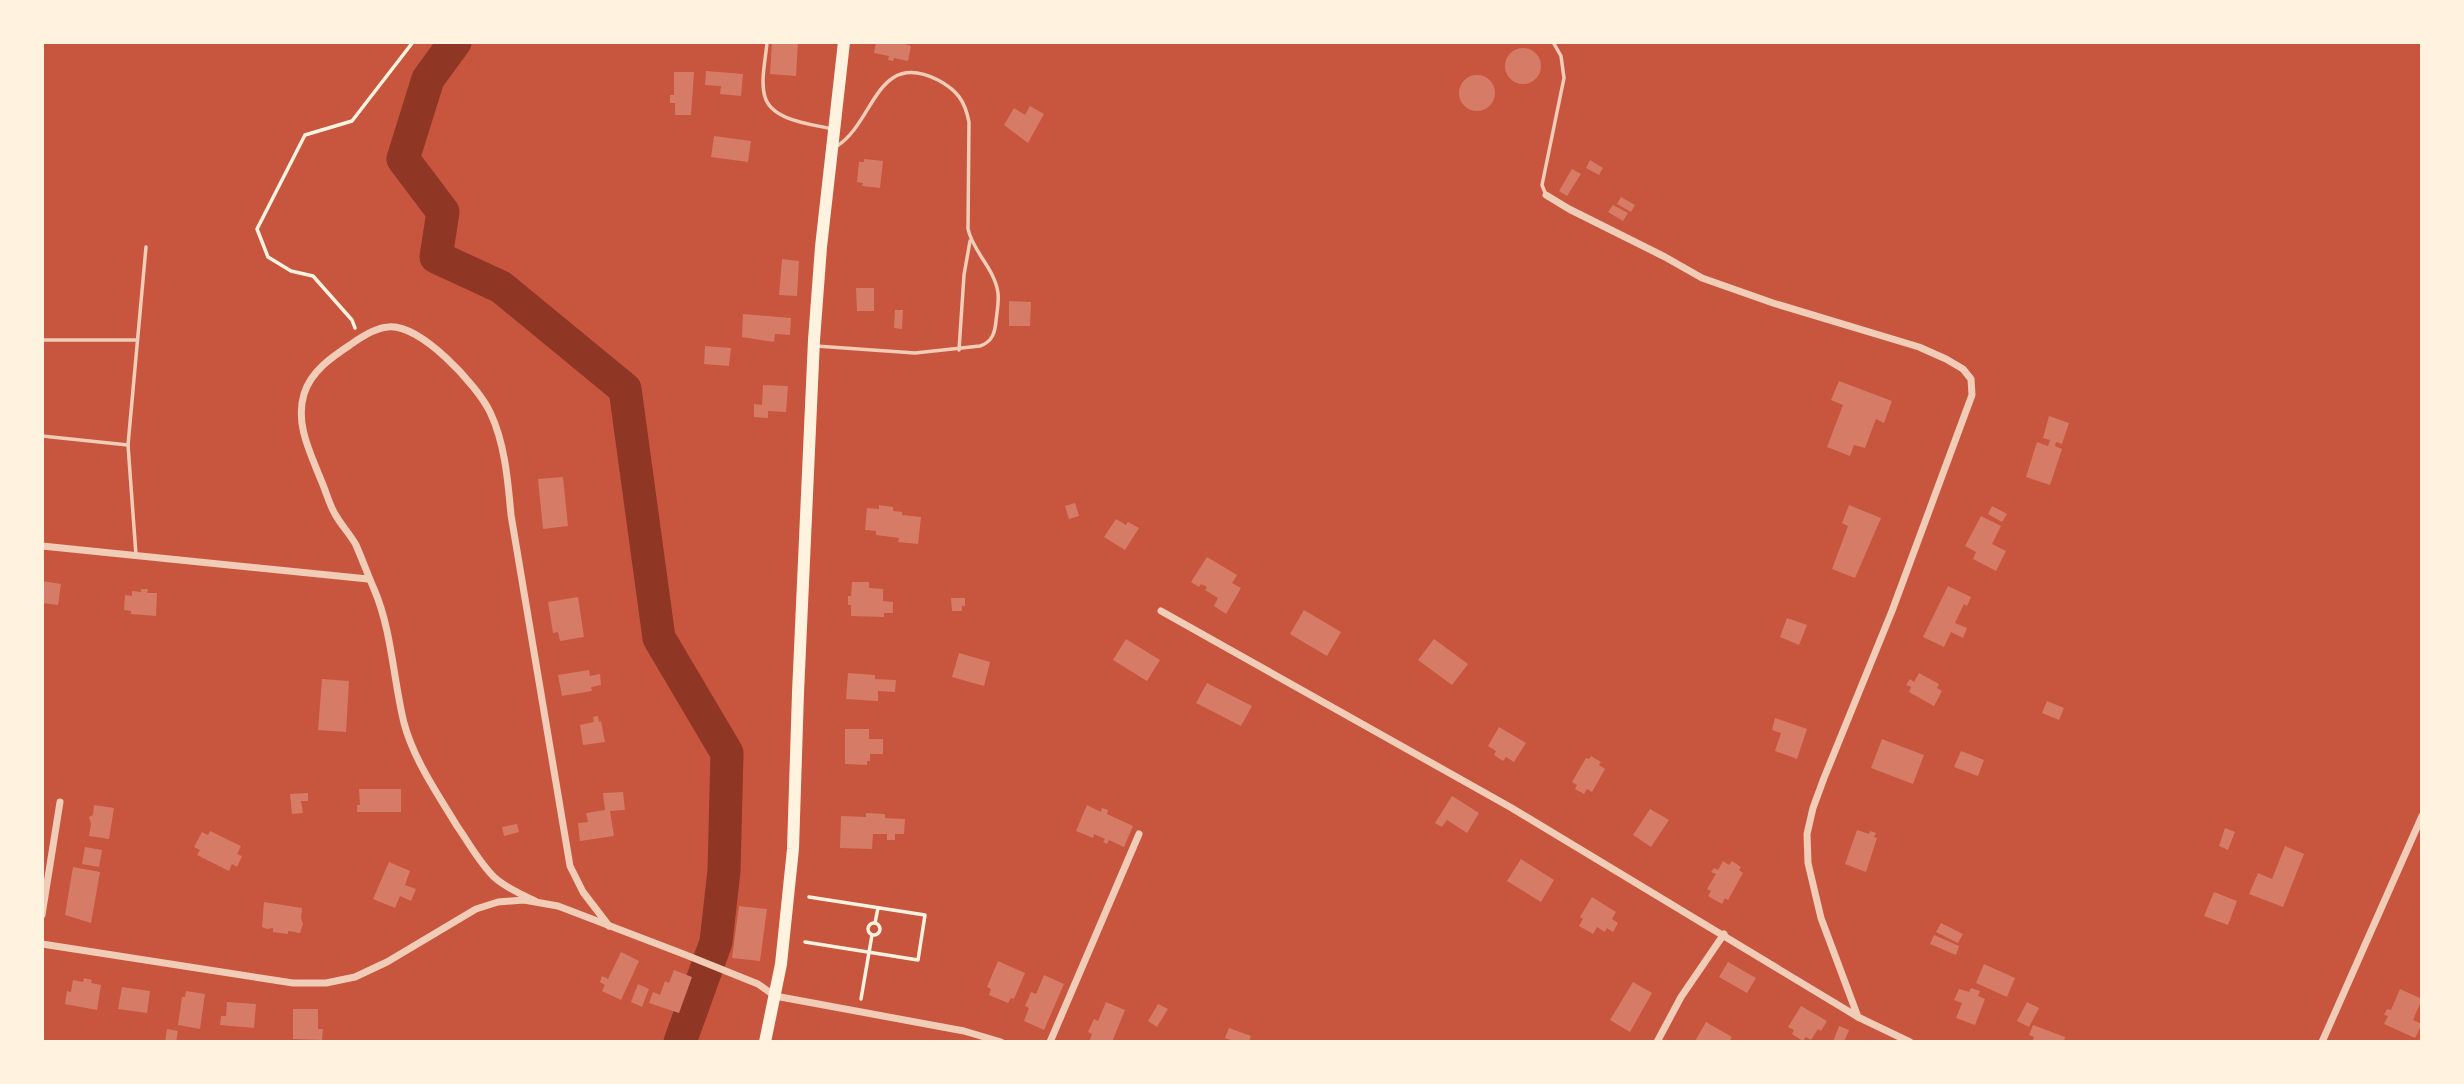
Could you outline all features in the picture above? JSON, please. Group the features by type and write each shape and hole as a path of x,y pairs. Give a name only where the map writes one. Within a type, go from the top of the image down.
{"highway":[{"path":"765,1042 781,964 793,849 814,346 821,247 844,42"}],"street":[{"path":"1546,195 1702,278 1773,303 1919,347 1963,369 1971,379 1972,395 1892,611 1824,778 1813,808 1808,834 1808,863 1821,918 1858,1017"},
{"path":"535,901 497,879 480,860 437,795 418,760 403,717 388,633 373,588 355,544 334,513 305,440 301,421 302,403 305,390 315,373 331,357 360,338 387,327 402,327 423,340 454,366 480,395 497,430 570,866 583,892 609,926"},
{"path":"42,546 368,579"},
{"path":"1161,611 1499,800 1858,1017 1910,1042"},
{"path":"42,915 60,802"},
{"path":"2322,1042 2422,816"},
{"path":"1050,1042 1139,834"},
{"path":"42,944 293,983 326,983 366,973 476,909 511,900 535,901 558,906 721,969 758,984 775,996 964,1031 1001,1042"},
{"path":"1657,1042 1681,997 1724,934"}],"lane":[{"path":"767,42 765,97 772,109 787,117 834,130"},
{"path":"1546,195 1542,185 1564,78 1561,56 1553,42"},
{"path":"814,346 915,353 959,350 988,343 995,329 996,318 996,284 970,239 968,229 969,122 959,94 948,85 919,74 894,75 886,81 858,127 846,140 831,150"},
{"path":"959,350 964,275 970,239"},
{"path":"136,555 128,445 146,247"},
{"path":"42,340 136,340"},
{"path":"42,436 128,445"}],"path":[{"path":"360,338 352,320 313,276 291,271 268,257 257,229 305,135 352,121 413,42"},
{"path":"805,942 918,960 925,915 809,897"},
{"path":"872,935 877,935 880,930 875,923 878,908"},
{"path":"872,935 868,928 871,923 875,923"},
{"path":"861,1000 872,935"}],"building":[{"path":"772,42 798,42 796,76 770,74"},
{"path":"876,42 898,42 911,46 908,61 894,58 893,61 888,60 889,56 874,53"},
{"path":"1523,48 1536,53 1541,66 1536,79 1523,84 1510,79 1505,66 1510,53"},
{"path":"706,71 743,74 741,96 720,94 721,86 705,85"},
{"path":"674,72 694,72 691,115 675,115 675,103 670,103 670,95 674,95"},
{"path":"1477,75 1490,80 1495,93 1490,106 1477,111 1464,106 1459,93 1464,80"},
{"path":"1030,106 1044,114 1028,143 1004,125 1014,108 1025,115"},
{"path":"714,136 751,141 748,162 711,157"},
{"path":"864,159 883,161 880,188 862,186 863,183 857,182 859,162 864,162"},
{"path":"1590,160 1603,168 1599,175 1586,168"},
{"path":"1572,169 1581,174 1567,196 1559,191"},
{"path":"1621,197 1635,205 1631,212 1617,204"},
{"path":"1613,205 1628,213 1623,221 1608,212"},
{"path":"782,259 799,261 797,296 779,295"},
{"path":"856,288 874,288 874,311 857,311"},
{"path":"1009,301 1031,302 1030,326 1009,326"},
{"path":"895,310 903,310 902,329 894,328"},
{"path":"743,314 791,318 790,335 775,334 774,342 742,337"},
{"path":"705,346 731,348 729,366 704,364"},
{"path":"1839,381 1892,401 1884,423 1876,419 1865,448 1854,445 1850,456 1827,447 1843,405 1831,400"},
{"path":"763,385 788,386 786,412 768,411 768,418 754,417 754,404 762,405"},
{"path":"2049,416 2069,423 2062,444 2056,442 2055,446 2062,449 2050,485 2026,477 2037,442 2048,446 2050,440 2043,438"},
{"path":"563,477 568,526 543,529 538,479"},
{"path":"1075,503 1079,516 1069,519 1065,506"},
{"path":"879,505 893,507 893,511 902,512 902,515 921,517 918,544 898,542 899,538 876,535 876,531 865,530 867,508 879,509"},
{"path":"1849,505 1881,518 1855,578 1832,569 1848,526 1842,523"},
{"path":"1992,506 2007,514 2002,522 1988,514"},
{"path":"1981,516 2001,526 1992,544 2006,551 1996,571 1973,559 1976,552 1965,546"},
{"path":"1116,519 1139,528 1125,550 1104,537"},
{"path":"1207,557 1237,575 1232,583 1241,588 1226,614 1214,606 1218,598 1205,590 1207,587 1201,584 1199,587 1191,582"},
{"path":"42,581 61,584 58,605 42,603"},
{"path":"852,582 869,582 869,588 883,589 883,601 893,602 893,613 884,613 884,617 851,616 848,596 851,596"},
{"path":"1948,586 1971,597 1967,606 1964,604 1955,623 1967,628 1963,638 1951,632 1944,647 1923,637"},
{"path":"141,589 148,589 147,593 157,593 156,616 131,614 131,611 124,610 125,595 132,596 132,591 141,592"},
{"path":"578,597 584,637 560,641 558,632 553,633 548,602"},
{"path":"951,598 965,598 962,611 952,611"},
{"path":"1304,610 1341,632 1327,656 1290,634"},
{"path":"1787,618 1807,625 1799,645 1780,637"},
{"path":"1126,639 1160,660 1147,681 1113,660"},
{"path":"1434,639 1468,664 1452,685 1418,660"},
{"path":"959,653 990,662 984,686 952,677"},
{"path":"589,670 590,676 600,674 601,685 591,687 592,691 562,696 558,675"},
{"path":"848,673 896,680 895,692 878,691 878,701 846,699"},
{"path":"1919,673 1939,684 1937,688 1942,691 1934,706 1909,692 1911,687 1906,685 1910,679 1914,682"},
{"path":"322,679 349,681 346,732 318,730"},
{"path":"1207,683 1252,706 1241,726 1196,703"},
{"path":"2047,701 2064,708 2059,720 2042,713"},
{"path":"598,716 605,742 583,745 580,725 594,722 593,717"},
{"path":"1775,718 1807,729 1797,759 1775,751 1781,733 1772,730"},
{"path":"1499,727 1526,743 1514,762 1506,757 1503,761 1494,755 1496,751 1488,746"},
{"path":"845,729 869,729 869,739 883,739 883,754 870,754 867,765 845,764"},
{"path":"1882,739 1924,755 1913,784 1871,768"},
{"path":"1961,751 1984,760 1978,776 1954,767"},
{"path":"1591,756 1601,762 1599,765 1605,769 1592,792 1587,789 1584,794 1575,789 1577,785 1572,782 1586,758"},
{"path":"359,789 401,789 401,812 357,812 357,805 360,805"},
{"path":"623,792 625,810 610,811 614,836 580,841 578,823 588,822 586,813 605,810 603,793"},
{"path":"308,793 308,801 301,801 303,813 292,814 290,794"},
{"path":"1452,796 1479,813 1467,833 1447,820 1442,827 1435,823"},
{"path":"94,805 114,808 109,839 89,836 89,817 93,815"},
{"path":"1087,805 1101,812 1102,808 1108,810 1107,814 1133,826 1124,847 1109,840 1107,844 1103,842 1105,839 1094,834 1093,838 1076,831"},
{"path":"1650,809 1669,820 1651,847 1633,835"},
{"path":"866,813 905,819 904,834 895,834 895,840 887,840 887,834 873,834 872,849 840,848 841,816 866,817"},
{"path":"517,824 519,832 504,836 502,827"},
{"path":"2225,828 2235,832 2228,850 2219,846"},
{"path":"1857,830 1876,833 1874,837 1877,838 1866,872 1845,864"},
{"path":"210,831 241,846 237,854 242,856 237,867 232,864 229,871 197,855 200,850 194,847 202,832 208,835"},
{"path":"2285,846 2304,854 2283,907 2249,894 2258,873 2272,879"},
{"path":"85,847 102,850 99,867 82,864"},
{"path":"1521,859 1554,880 1541,902 1507,881"},
{"path":"1723,861 1729,865 1732,861 1741,867 1739,870 1743,873 1728,900 1725,898 1722,904 1708,896 1711,891 1707,889 1716,874 1711,872 1714,868 1718,870"},
{"path":"389,862 410,871 405,885 416,889 411,901 400,896 395,908 373,899"},
{"path":"73,867 100,872 91,923 65,915"},
{"path":"2214,892 2237,901 2228,925 2204,916"},
{"path":"1592,897 1616,912 1612,919 1618,923 1613,932 1607,928 1605,932 1597,927 1593,934 1579,926 1583,919 1580,917"},
{"path":"264,902 302,908 303,924 300,933 273,932 273,928 262,927"},
{"path":"739,906 767,909 760,961 732,958"},
{"path":"1941,923 1963,934 1958,943 1936,932"},
{"path":"1934,935 1959,946 1956,955 1930,944"},
{"path":"621,952 639,961 621,1000 602,991 605,985 600,982 602,976 608,979"},
{"path":"998,961 1025,973 1014,999 1011,998 1008,1003 989,995 991,989 987,987"},
{"path":"1728,962 1756,978 1747,993 1719,977"},
{"path":"1984,964 2015,978 2007,997 1976,983"},
{"path":"674,970 692,977 679,1013 649,1003 653,992 660,995 665,981 669,983"},
{"path":"1044,975 1064,984 1044,1030 1024,1021 1029,1008 1025,1006 1031,992 1036,994"},
{"path":"84,978 101,985 97,1010 65,1004 67,991 71,992 73,980 83,982"},
{"path":"1633,982 1652,993 1630,1032 1610,1020"},
{"path":"638,984 649,989 642,1007 631,1002"},
{"path":"122,987 150,991 147,1013 118,1009"},
{"path":"1971,988 1980,991 1978,996 1985,999 1975,1025 1956,1018 1962,1003 1954,1000 1959,989 1969,992"},
{"path":"2400,989 2422,999 2413,1020 2422,1024 2415,1038 2384,1024 2388,1016 2384,1015 2387,1009 2391,1010"},
{"path":"186,991 205,994 200,1029 178,1025 182,997 185,997"},
{"path":"227,1002 256,1004 254,1028 220,1025 221,1016 226,1016"},
{"path":"1106,1002 1125,1010 1112,1042 1089,1042 1092,1034 1088,1032 1094,1019 1098,1021"},
{"path":"2027,1002 2039,1008 2029,1027 2017,1021"},
{"path":"1158,1004 1168,1009 1157,1027 1148,1021"},
{"path":"1801,1006 1827,1021 1811,1040 1806,1037 1803,1041 1792,1034 1794,1030 1788,1027"},
{"path":"293,1009 318,1009 318,1029 323,1029 322,1040 293,1039"},
{"path":"1706,1022 1732,1037 1729,1042 1695,1041"},
{"path":"2033,1025 2065,1037 2064,1042 2032,1042 2034,1037 2029,1035"},
{"path":"1839,1026 1849,1030 1844,1042 1833,1042"},
{"path":"1229,1028 1251,1036 1249,1042 1225,1038"},
{"path":"167,1029 178,1031 176,1042 165,1042"}],"waterway":[{"path":"455,42 428,79 403,159 443,212 436,257 501,287 625,389 659,638 727,753 724,871 716,942 680,1042"}]}
